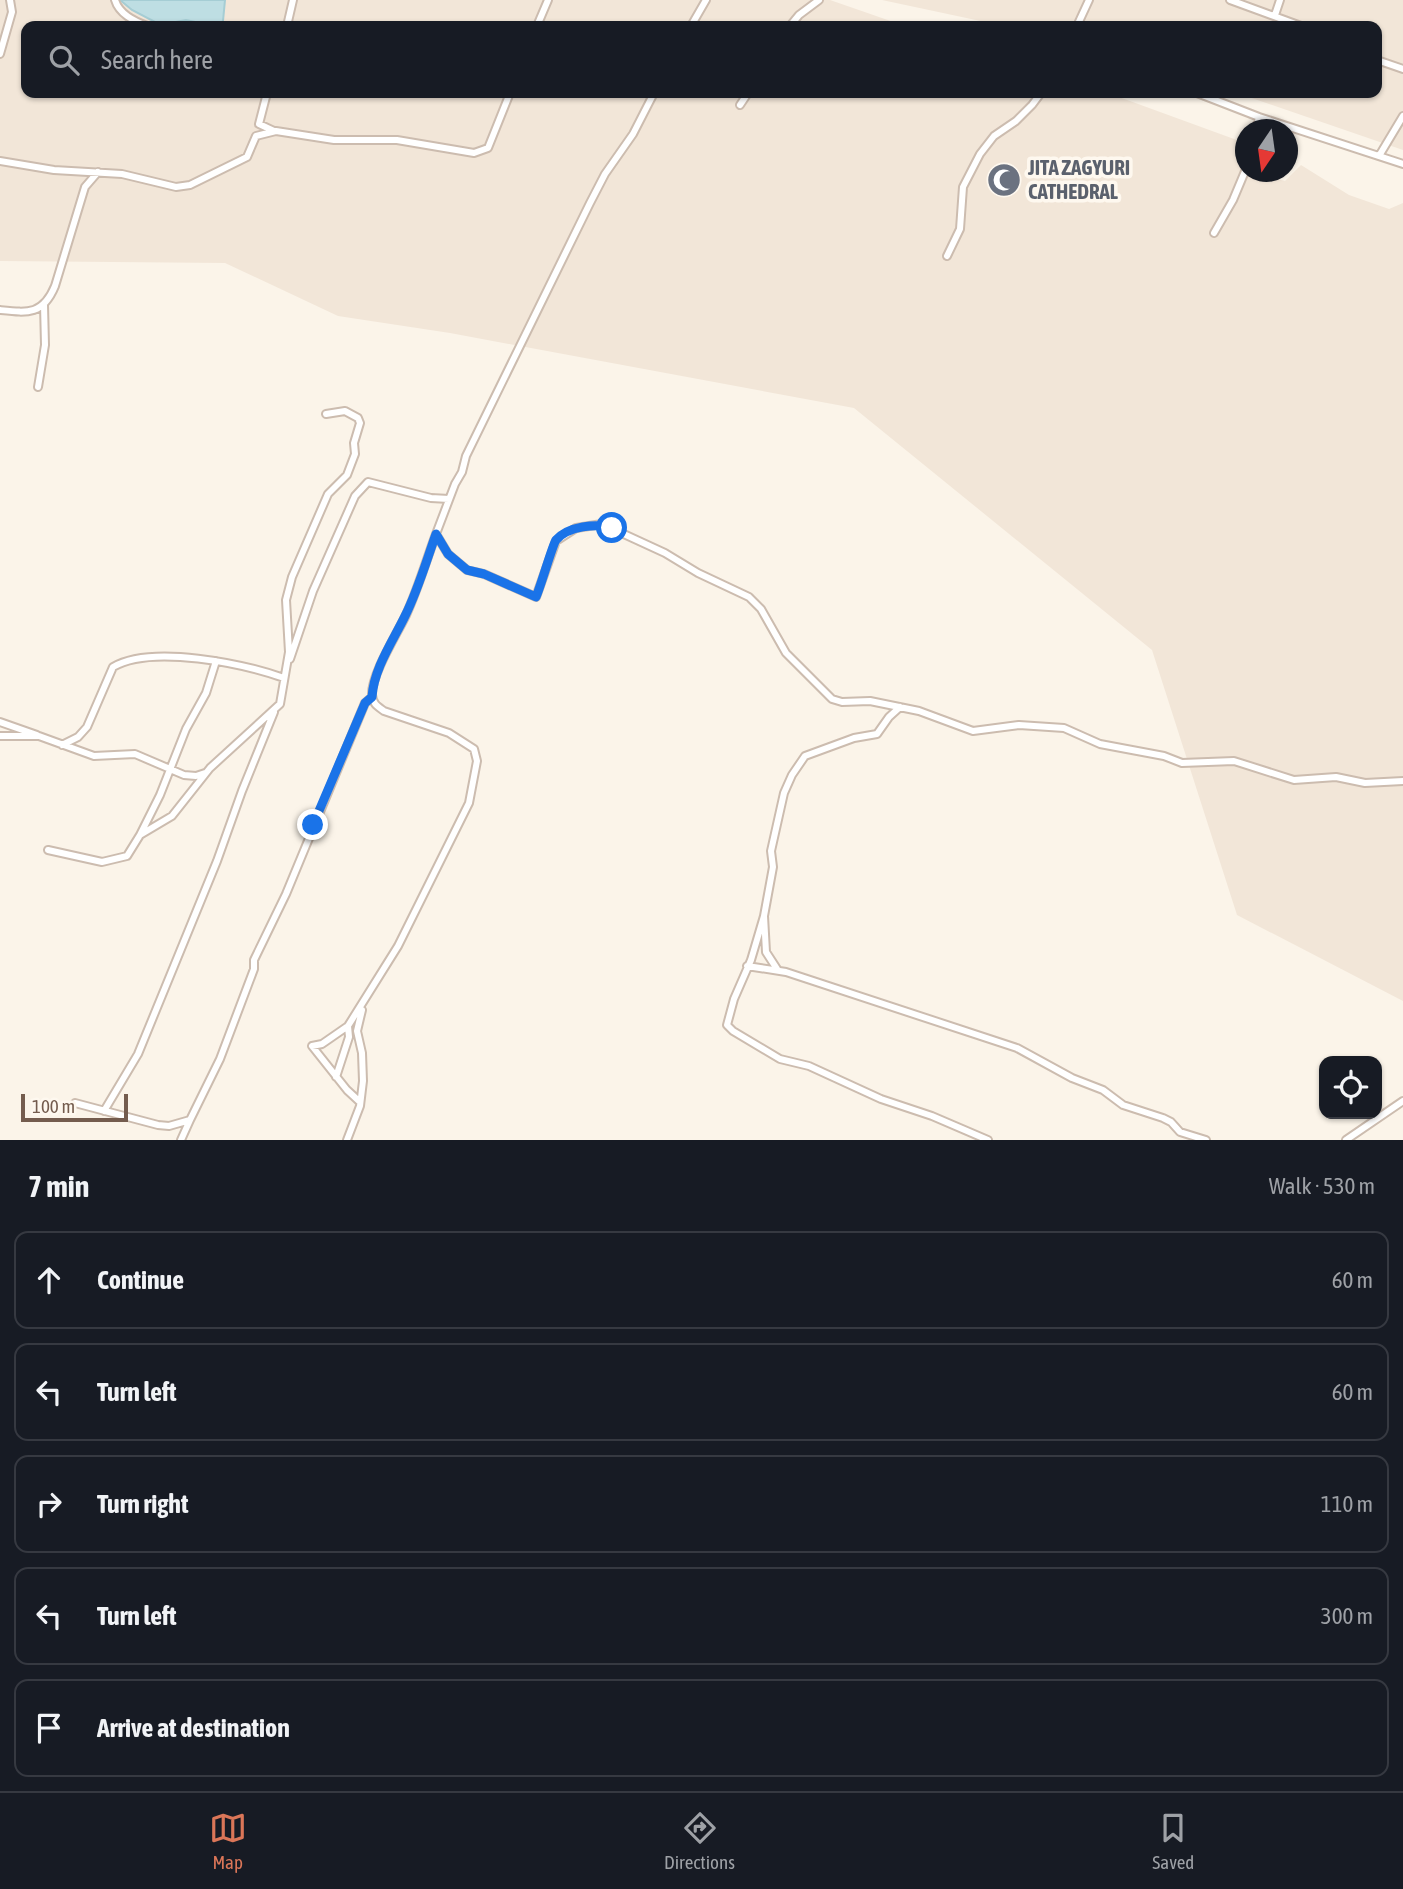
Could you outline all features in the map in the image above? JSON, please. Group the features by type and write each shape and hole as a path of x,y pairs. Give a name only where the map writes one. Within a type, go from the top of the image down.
{"street":[{"path":"0,54 12,12 10,0"},
{"path":"115,0 125,15 137,21"},
{"path":"288,21 293,0"},
{"path":"539,21 548,0"},
{"path":"694,21 706,0"},
{"path":"794,21 819,0"},
{"path":"1079,21 1089,0"},
{"path":"1230,0 1289,21"},
{"path":"1275,15 1280,0"},
{"path":"1382,62 1403,69"},
{"path":"0,161 54,170 122,174 176,187 190,186 247,157 257,136 266,98"},
{"path":"259,124 276,131 334,140 397,140 474,153 488,148 508,98"},
{"path":"360,1102 312,1046 322,1044 348,1026 398,946 468,803 477,761 474,749 449,733 384,711 376,705 372,697 373,686 405,616 449,499 463,472 466,456 605,174 633,134 651,98"},
{"path":"740,105 745,98"},
{"path":"947,256 960,229 963,187 980,154 994,136 1016,121 1037,98"},
{"path":"1210,98 1259,117 1403,164"},
{"path":"1379,156 1403,116"},
{"path":"257,136 276,131"},
{"path":"38,387 45,345 44,305 55,286 85,187 98,172"},
{"path":"1214,233 1240,182"},
{"path":"0,310 20,312 44,305"},
{"path":"140,835 172,816 205,773 280,704 289,652 286,600 292,577 328,494 347,475 355,454 354,443 360,423 353,414 345,411 326,414"},
{"path":"287,666 295,650 313,591 355,496 362,487 368,482 431,498 449,499"},
{"path":"436,534 448,554 467,570 484,574 536,597 556,541 576,528 602,524 612,528 748,597 761,609 786,653 832,699 842,702 870,701 919,711 973,731 1019,725 1064,729 1100,744 1164,756 1182,763 1234,761 1294,780 1336,777 1365,783 1403,781"},
{"path":"62,745 78,737 87,727 113,667 121,662 170,657 216,662 284,678"},
{"path":"48,850 102,862 127,856 160,795 186,729 206,693 216,662"},
{"path":"181,1140 220,1059 254,969 254,960 286,894 365,703 372,697"},
{"path":"900,707 877,734 854,738 805,756 798,765 784,793 775,827 771,851 773,867 764,916 728,1014 727,1025 780,1059 809,1066 881,1099 932,1116 988,1140"},
{"path":"104,1111 138,1054 275,710"},
{"path":"0,722 94,756 135,754 184,775 205,773"},
{"path":"0,736 39,736"},
{"path":"764,916 766,952 778,971"},
{"path":"747,967 778,971 1017,1048 1072,1078 1103,1090 1122,1105 1163,1118 1181,1132 1206,1140"},
{"path":"347,1140 360,1102 363,1081 362,1053 357,1031 363,1004"},
{"path":"336,1077 349,1037 348,1026"},
{"path":"1346,1140 1403,1101"},
{"path":"75,1103 158,1125 169,1126 190,1120"}],"shaded area":[{"path":"0,0 830,0 891,21 21,21 21,98 1122,98 1235,139 1235,182 1298,182 1298,168 1301,165 1349,195 1389,209 1403,203 1403,1001 1237,915 1152,650 854,408 450,333 338,316 225,263 0,261"},
{"path":"882,0 1403,0 1403,150 1252,98 1382,98 1382,21 981,21"}],"water":[{"path":"120,0 225,0 223,21 153,21"}],"place":[{"name":"JITA ZAGYURI CATHEDRAL","path":"1004,180"}],"route":[{"path":"313,825 365,703 372,697 373,686 405,616 436,534 448,554 467,570 484,574 536,597 556,541 576,528 602,524 612,528"}]}
